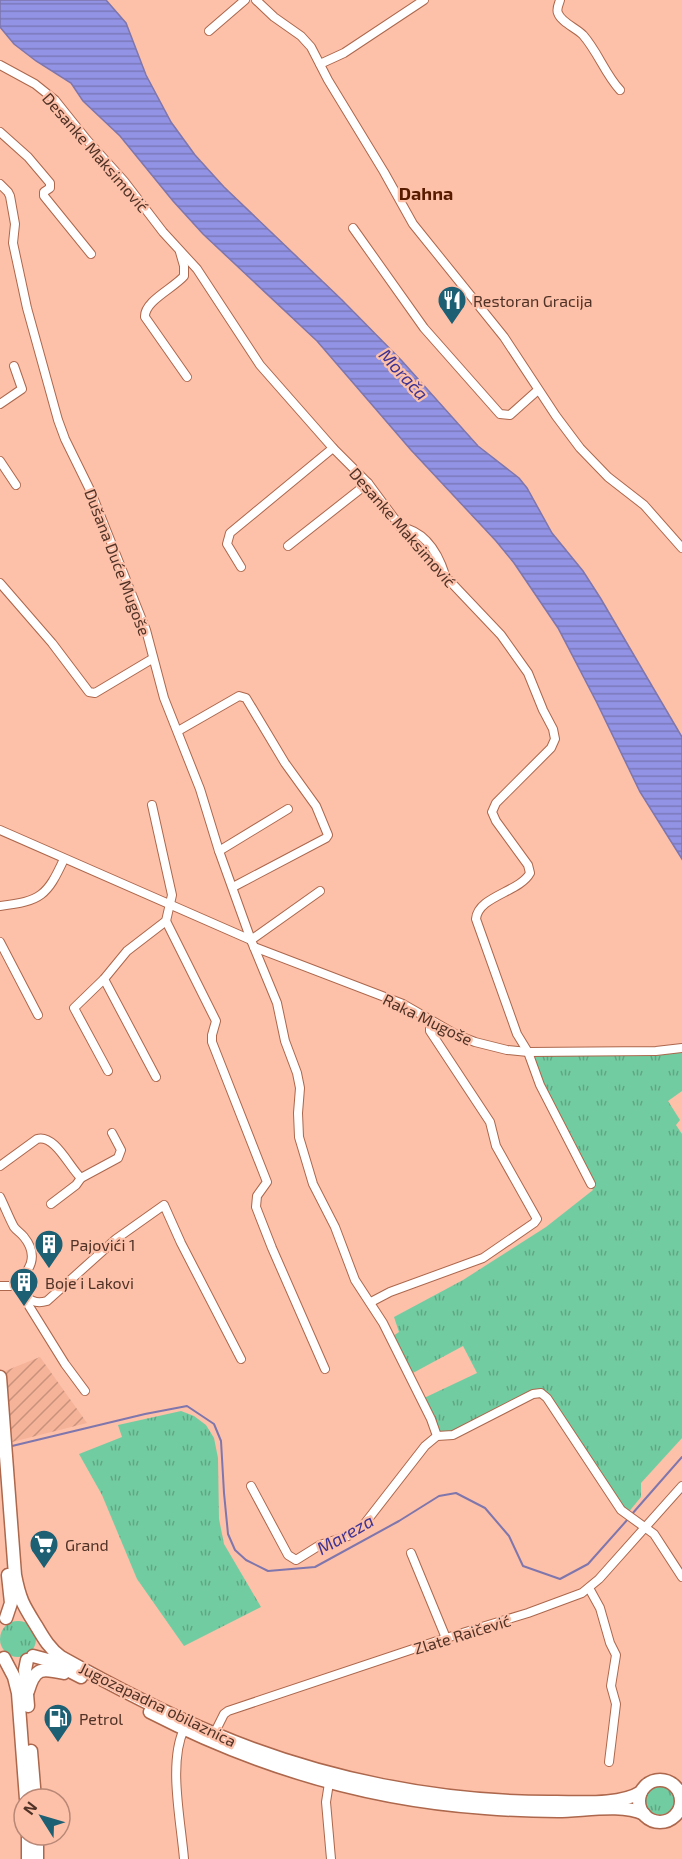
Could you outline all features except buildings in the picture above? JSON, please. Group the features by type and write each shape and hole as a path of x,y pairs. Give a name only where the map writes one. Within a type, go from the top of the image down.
{"main road":[{"name":"Jugozapadna obilaznica","path":"0,1377 15,1575 22,1602 36,1627 50,1647 61,1657 214,1734 361,1781 494,1801 623,1800 641,1792"},
{"path":"0,1483 11,1603 3,1621"},
{"path":"3,1621 20,1616 36,1627 40,1645 30,1658 25,1670 34,1787"},
{"name":"Jugozapadna obilaznica","path":"2,1656 15,1662 30,1658 48,1660 184,1730 249,1757 329,1783 426,1802 485,1809 557,1811 618,1809 633,1810 644,1814"},
{"path":"2,1656 14,1677 18,1693 25,1787"},
{"path":"27,1695 32,1678 41,1670 72,1672"},
{"path":"658,1780 678,1787 680,1809 672,1818 661,1822 650,1819 644,1814 639,1804 641,1792 647,1784 658,1780"}],"street":[{"path":"209,31 245,0"},
{"path":"256,0 274,17 301,36 311,47 413,224 504,337 556,416 589,459 644,505 682,548"},
{"path":"320,64 353,47 424,0"},
{"path":"560,0 557,10 559,16 585,38 601,60 610,79 620,90"},
{"name":"Desanke Maksimović","path":"0,65 49,94 206,282 260,365 333,448 368,483 400,527 446,579 501,635 520,660 534,685 555,734 551,748 492,809 496,822 528,865 529,876 483,905 476,915 518,1034 528,1052"},
{"path":"0,132 28,157 50,183 50,188 44,192 44,196 91,254"},
{"name":"Dušana Duće Mugoše","path":"0,184 10,196 15,221 13,243 27,308 58,420 91,492 146,630 164,698 200,789 252,944 277,1003 285,1041 300,1088 299,1137 313,1184 335,1227 355,1280 383,1323 431,1419 437,1436"},
{"path":"353,228 424,328 500,414 510,415 538,390"},
{"path":"179,248 184,276 148,305 144,313 187,377"},
{"path":"0,404 22,389 14,366"},
{"path":"241,567 227,544 230,534 333,448"},
{"path":"0,461 16,485"},
{"path":"288,546 368,483"},
{"path":"0,583 52,643 89,692 95,693 152,658"},
{"path":"178,731 239,696 246,698 285,763 315,806 328,835 232,887"},
{"path":"108,1071 74,1008 104,979 127,951 166,921 172,895 152,805"},
{"path":"219,851 288,809"},
{"name":"Raka Mugoše","path":"0,830 171,904 280,958 403,1004 430,1022 475,1042 507,1050 528,1052 682,1048"},
{"path":"0,906 23,903 39,897 49,889 64,859"},
{"path":"252,944 320,891"},
{"path":"166,921 216,1021 212,1042 267,1182 256,1196 256,1207 325,1369"},
{"path":"0,942 38,1015"},
{"path":"104,979 156,1077"},
{"path":"370,1302 390,1292 483,1258 537,1219 496,1146 490,1122 430,1031 430,1022"},
{"path":"528,1052 540,1085 591,1184"},
{"path":"51,1204 76,1185 81,1178 118,1158 120,1150 112,1133"},
{"path":"0,1166 37,1138 42,1137 52,1141 81,1178"},
{"path":"0,1197 15,1229 28,1244 31,1266 15,1286 0,1286"},
{"path":"15,1286 28,1300 40,1303 52,1298 116,1239 164,1204 181,1243 240,1359"},
{"path":"28,1300 28,1305 59,1355 85,1391"},
{"path":"251,1486 288,1555 296,1560 320,1545 348,1536 362,1527 425,1446 437,1436 453,1435 534,1394 541,1393 547,1398 629,1517 654,1534 682,1577"},
{"name":"Zlate Raičević","path":"214,1734 224,1714 228,1711 528,1613 582,1593 590,1588 682,1486"},
{"path":"411,1552 446,1638"},
{"path":"590,1588 600,1608 610,1643 616,1655 611,1686 616,1704 609,1762"},
{"path":"184,1730 178,1743 176,1760 184,1859"},
{"path":"329,1783 326,1802 331,1859"}],"shaded area":[{"path":"40,1357 87,1423 12,1442 5,1371"}],"green space":[{"path":"682,1049 682,1091 668,1101 680,1120 676,1125 682,1134 682,1438 641,1483 641,1497 627,1514 548,1394 540,1390 452,1432 440,1432 424,1398 477,1373 463,1346 411,1374 393,1336 399,1332 394,1317 463,1280 546,1227 593,1190 571,1148 576,1144 543,1086 530,1056"},
{"path":"181,1411 194,1416 206,1425 214,1438 218,1458 219,1519 224,1544 261,1607 184,1646 137,1579 102,1495 79,1454 122,1437 118,1425"},
{"path":"18,1621 31,1626 36,1639 31,1652 18,1657 5,1652 0,1639 5,1626"},
{"path":"660,1785 671,1789 675,1800 671,1811 660,1815 649,1811 645,1800 649,1789"}],"water":[{"name":"Morača","path":"0,0 106,0 126,23 146,75 171,122 195,155 224,187 402,361 478,446 519,478 527,488 552,533 583,571 601,599 682,737 682,859 640,792 558,628 514,563 411,450 317,341 203,234 120,136 83,101 71,83 14,44 0,27"}],"waterway":[{"name":"Mareza","path":"12,1446 187,1406 214,1424 221,1441 228,1534 235,1550 246,1560 268,1571 315,1567 399,1521 439,1496 456,1493 485,1508 509,1536 523,1566 560,1579 588,1564 628,1519"},
{"name":"Mareza","path":"632,1514 682,1457"}],"place":[{"name":"Restoran Gracija","path":"452,326"},
{"name":"Pajovići 1","path":"49,1270"},
{"name":"Boje i Lakovi","path":"24,1308"},
{"name":"Grand","path":"44,1570"},
{"name":"Petrol","path":"58,1744"}],"district":[{"name":"Dahna","path":"426,193"}]}
